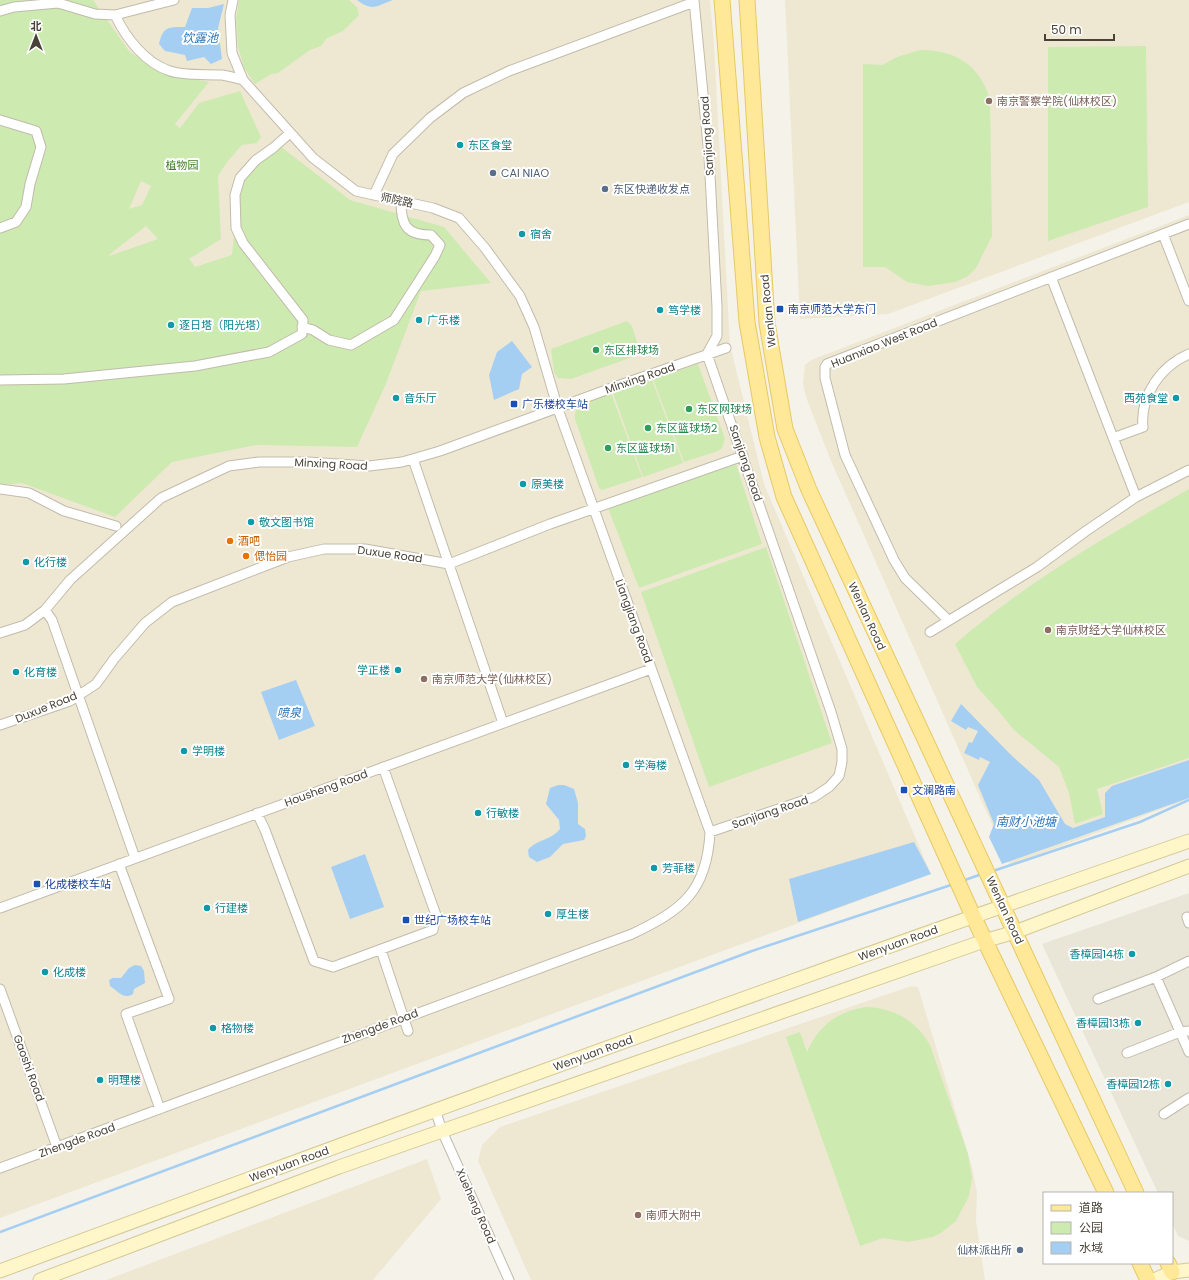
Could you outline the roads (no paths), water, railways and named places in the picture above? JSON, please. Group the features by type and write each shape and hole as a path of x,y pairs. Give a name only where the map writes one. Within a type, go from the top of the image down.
{"main road":[{"name":"Wenlan Road","path":"722,0 748,322 767,437 784,497 984,941 1106,1192"},
{"name":"Wenlan Road","path":"747,0 767,323 785,430 808,490 1136,1192"},
{"name":"Wenyuan Road","path":"0,1271 435,1109 1002,905 1189,841"},
{"name":"Wenyuan Road","path":"40,1280 339,1166 984,941 1015,932 1189,866"},
{"path":"1140,1264 1148,1280"},
{"path":"1154,1280 1172,1272 1189,1270"}],"street":[{"path":"0,10 14,7 58,3 95,14 116,15 174,0"},
{"name":"师院路","path":"233,0 230,15 232,52 242,80 313,158 356,191 433,208 459,218 486,248 520,296 534,328 558,409"},
{"name":"Sanjiang Road","path":"374,195 393,154 430,118 463,93 509,71 694,1 709,156 717,307 717,336 707,354 831,712 842,749 842,762 839,776 829,787 814,797 710,832"},
{"path":"116,15 121,27 136,47 152,61 170,71 224,75 242,80"},
{"path":"0,120 18,124 36,131 41,147 30,184 26,207 16,222 0,228"},
{"path":"0,380 64,379 195,366 269,352 302,334 303,320 243,243 236,228 235,195 240,178 256,160 290,133"},
{"path":"302,328 313,330 329,340 351,345 394,320 435,256 440,245 431,235 416,235 404,225 401,201"},
{"name":"Huanxiao West Road","path":"948,620 905,578 894,560 845,455 825,378 825,367 827,364 1189,224"},
{"path":"1163,234 1189,301"},
{"path":"1051,277 1136,497"},
{"name":"Minxing Road","path":"0,633 25,624 45,610 70,580 161,498 229,466 266,462 369,466 413,458 440,451 558,409 616,386 726,348"},
{"path":"1114,438 1143,427 1142,415 1152,387 1167,367 1177,359 1189,354"},
{"name":"Liangjiang Road","path":"558,409 710,832"},
{"path":"449,564 593,508 743,456"},
{"path":"413,458 503,723"},
{"path":"930,632 1037,567 1136,497 1189,470"},
{"path":"0,489 29,493 64,510 116,526"},
{"name":"Duxue Road","path":"0,725 70,700 96,684 114,659 145,623 172,602 288,557 324,548 365,548 449,564"},
{"path":"45,610 52,620 135,858"},
{"name":"Housheng Road","path":"0,908 652,669"},
{"path":"257,813 265,830 314,962 334,967 381,950 433,930 436,914 383,767"},
{"name":"Zhengde Road","path":"0,1168 632,934 664,919 687,899 703,874 710,847 710,832"},
{"path":"119,864 169,999 126,1014 160,1109"},
{"path":"381,950 408,1031"},
{"path":"1098,999 1189,961"},
{"path":"1156,976 1184,1031 1189,1052"},
{"name":"Gaoshi Road","path":"0,989 57,1147"},
{"path":"1127,1053 1184,1031"},
{"path":"1164,1114 1189,1098"},
{"name":"Xueheng Road","path":"435,1109 442,1131 509,1280"}],"water":[{"path":"357,0 393,0 375,7 371,7 362,4"},
{"name":"饮露池","path":"224,4 218,28 222,59 211,64 204,57 187,61 185,55 165,51 159,44 162,34 168,29 185,27 192,8 208,8"},
{"path":"512,341 532,367 522,374 519,389 494,400 489,375 497,352"},
{"name":"喷泉","path":"296,680 315,726 279,740 261,692"},
{"name":"南财小池塘","path":"961,704 1012,756 1039,780 1065,824 1073,828 1105,817 1105,793 1112,786 1189,760 1189,798 1002,864 989,837 994,824 978,785 990,762 980,757 979,760 964,753 969,742 972,743 978,731 968,727 966,730 951,721"},
{"path":"558,785 564,785 574,789 578,803 578,824 585,829 586,836 584,840 563,844 550,857 537,862 529,857 528,850 535,844 552,836 560,829 559,820 546,804 550,788"},
{"path":"914,842 931,874 798,922 789,879"},
{"path":"365,854 384,907 350,919 331,867"},
{"path":"135,965 141,966 144,971 145,983 134,989 133,994 129,996 123,995 110,986 109,980 113,978 121,978 129,968"}],"waterway":[{"path":"993,871 1140,822 1189,800"},
{"path":"962,881 982,874"},
{"path":"0,1232 752,951 954,884"}],"place":[{"name":"南京警察学院(仙林校区)","path":"989,101"},
{"name":"东区食堂","path":"460,145"},
{"name":"CAI NIAO","path":"493,173"},
{"name":"东区快递收发点","path":"605,189"},
{"name":"宿舍","path":"522,234"},
{"name":"南京师范大学东门","path":"780,309"},
{"name":"笃学楼","path":"660,310"},
{"name":"广乐楼","path":"419,320"},
{"name":"逐日塔（阳光塔）","path":"171,325"},
{"name":"东区排球场","path":"596,350"},
{"name":"音乐厅","path":"396,398"},
{"name":"西苑食堂","path":"1176,398"},
{"name":"广乐楼校车站","path":"514,404"},
{"name":"东区网球场","path":"689,409"},
{"name":"东区篮球场2","path":"648,428"},
{"name":"东区篮球场1","path":"608,448"},
{"name":"原美楼","path":"523,484"},
{"name":"敬文图书馆","path":"251,522"},
{"name":"酒吧","path":"230,541"},
{"name":"偲怡园","path":"246,556"},
{"name":"化行楼","path":"26,562"},
{"name":"南京财经大学仙林校区","path":"1048,630"},
{"name":"学正楼","path":"398,670"},
{"name":"化育楼","path":"16,672"},
{"name":"南京师范大学(仙林校区)","path":"424,679"},
{"name":"学明楼","path":"184,751"},
{"name":"学海楼","path":"626,765"},
{"name":"文澜路南","path":"904,790"},
{"name":"行敏楼","path":"478,813"},
{"name":"芳菲楼","path":"654,868"},
{"name":"化成楼校车站","path":"37,884"},
{"name":"行建楼","path":"207,908"},
{"name":"厚生楼","path":"548,914"},
{"name":"世纪广场校车站","path":"406,920"},
{"name":"香樟园14栋","path":"1132,954"},
{"name":"化成楼","path":"45,972"},
{"name":"香樟园13栋","path":"1138,1023"},
{"name":"格物楼","path":"213,1028"},
{"name":"明理楼","path":"100,1080"},
{"name":"香樟园12栋","path":"1168,1084"},
{"name":"南师大附中","path":"638,1215"},
{"name":"仙林派出所","path":"1020,1250"}],"park label":[{"name":"植物园","path":"182,165"}]}
